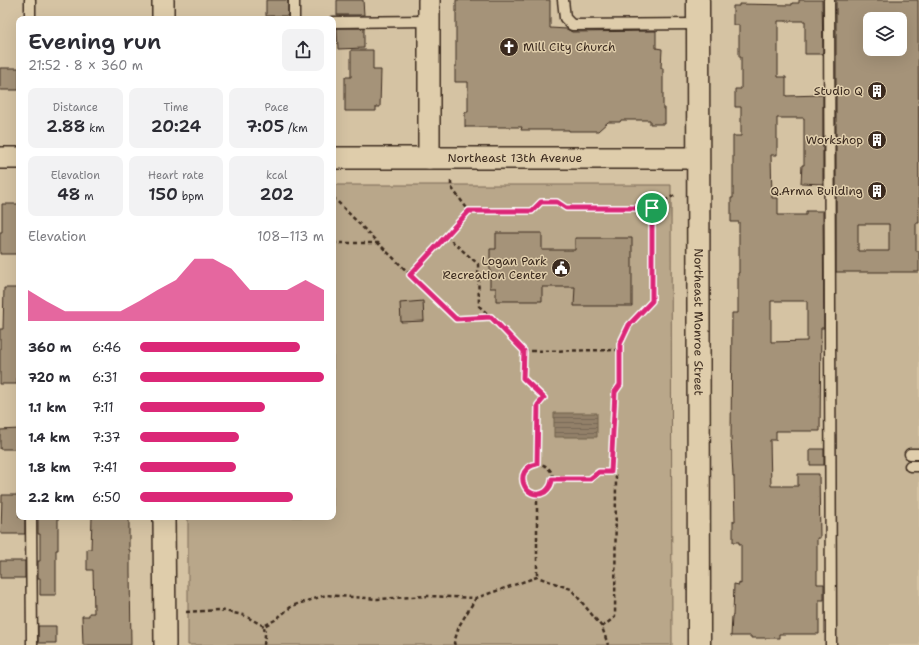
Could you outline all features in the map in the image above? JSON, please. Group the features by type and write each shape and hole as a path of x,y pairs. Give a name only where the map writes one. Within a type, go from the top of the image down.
{"street":[{"path":"163,0 163,16"},
{"path":"429,0 429,158"},
{"name":"Northeast Monroe Street","path":"698,0 699,645"},
{"path":"0,158 16,158"},
{"name":"Northeast 13th Avenue","path":"336,158 698,158"},
{"path":"164,520 165,645"}],"lane":[{"path":"30,0 30,16"},
{"path":"294,0 294,16"},
{"path":"563,0 565,18 572,25 698,24"},
{"path":"829,0 831,645"},
{"path":"336,22 429,21"},
{"path":"31,520 32,645"}],"path":[{"path":"451,181 451,187 469,211"},
{"path":"410,275 469,211 532,211 541,202 557,202 566,208 652,208 675,195"},
{"path":"336,200 456,319 491,317"},
{"path":"611,472 615,392 620,385 620,344 629,325 652,301 652,208"},
{"path":"446,236 478,264 479,306 524,351 523,378 544,398 538,405 537,464"},
{"path":"336,243 378,243"},
{"path":"524,351 620,350"},
{"path":"542,464 550,470 552,479 550,488 537,494 532,493 524,486 523,476 528,467 542,464"},
{"path":"552,479 590,479 599,472 611,472 616,477 615,617 602,627"},
{"path":"537,494 537,577"},
{"path":"264,626 275,620 292,606 326,595 378,599 428,596 476,598 537,577 571,588 602,627 608,645"},
{"path":"455,645 454,643 459,626 476,598"},
{"path":"186,612 220,610 243,615 264,626"},
{"path":"264,626 264,645"}],"shaded area":[{"path":"832,0 919,0 919,645 834,645"},
{"path":"336,185 671,185 672,645 188,645 188,520 336,520"},
{"path":"554,413 597,413 597,437 554,437"}],"building":[{"path":"266,0 288,0 288,16 266,16"},
{"path":"337,0 363,0 364,15 337,15"},
{"path":"456,0 550,0 550,28 567,29 572,32 656,31 656,48 662,49 661,68 663,68 663,109 665,109 665,124 650,124 650,120 621,120 620,122 608,122 598,131 521,130 522,127 465,127 465,112 468,112 468,82 455,82"},
{"path":"799,0 822,0 823,54 805,54 805,21 778,21 778,77 786,77 786,96 823,95 823,184 801,183 802,165 804,165 804,118 777,118 777,155 771,155 772,198 778,198 778,215 806,215 806,211 823,211 824,328 821,328 820,431 776,431 776,440 770,440 771,486 798,486 798,474 819,474 820,538 817,538 817,584 824,584 824,600 819,600 819,634 779,634 779,638 751,638 751,636 731,636 734,584 741,584 741,544 739,544 739,542 733,542 733,521 735,521 731,438 732,313 738,313 739,273 739,222 731,222 731,198 733,198 733,136 741,136 741,107 735,107 735,89 741,89 741,57 739,57 739,25 733,25 733,6 739,6 739,4 792,5 792,3 799,3","holes":["771,301 807,301 807,341 771,342"]},
{"path":"836,0 918,0 919,223 916,223 916,251 919,251 919,272 836,272","holes":["858,224 889,224 889,251 858,251"]},
{"path":"337,28 364,28 364,48 338,49"},
{"path":"351,50 373,50 373,70 381,70 380,107 376,107 376,111 345,111 345,77 351,77"},
{"path":"0,68 16,68 16,90 0,90"},
{"path":"2,204 16,204 16,254 0,254 0,232 2,232"},
{"name":"Logan Park Recreation Center","path":"496,233 542,233 542,250 575,250 575,238 632,238 632,306 574,306 575,287 542,287 542,301 496,301 496,288 490,288 490,249 496,249"},
{"path":"4,288 16,288 16,384 0,384 0,329 3,329"},
{"path":"423,301 424,321 401,322 400,303"},
{"path":"16,429 16,449 0,449 0,430"},
{"path":"810,449 824,449 824,465 810,465"},
{"path":"2,495 16,495 16,520 25,520 25,534 1,534"},
{"path":"38,520 58,520 56,595 40,595 38,561 40,561 40,534 38,534"},
{"path":"92,520 129,520 131,645 83,645 82,616 89,616 89,613 94,613 93,570 87,570 87,549 91,549"},
{"path":"0,561 25,561 25,578 0,578"},
{"path":"38,626 56,626 56,643 38,643"}],"place":[{"name":"Mill City Church","path":"509,47"},
{"name":"Studio Q","path":"877,91"},
{"name":"Workshop","path":"877,140"},
{"name":"Q.Arma Building","path":"877,191"},
{"name":"Logan Park Recreation Center","path":"561,268"}],"route":[{"path":"541,202 557,202 566,208 652,208 652,301 629,325 620,344 620,385 615,392 611,472 599,472 590,479 552,479 550,488 546,491 537,494 532,493 524,486 523,476 528,467 537,464 538,405 544,398 523,378 524,351 491,317 456,319 410,275 469,211 532,211 541,202"}]}
